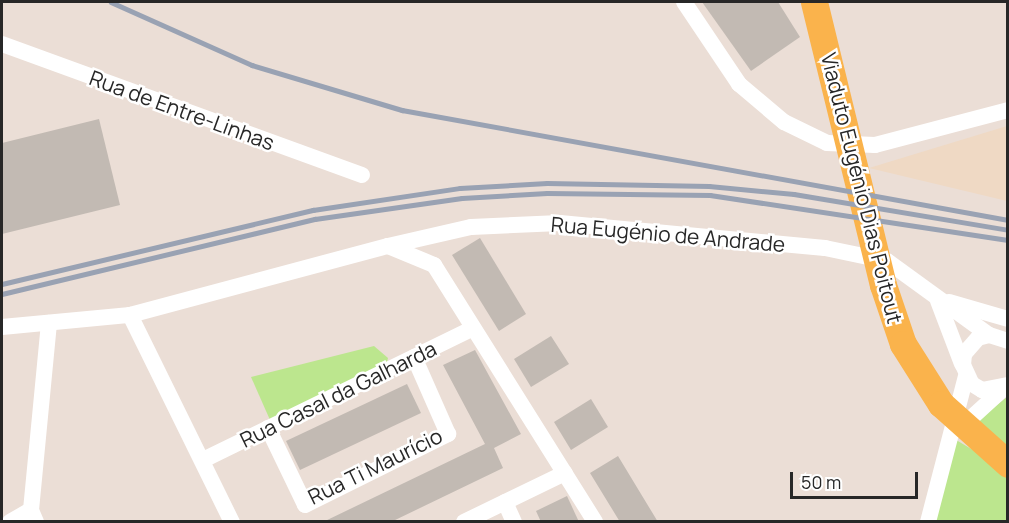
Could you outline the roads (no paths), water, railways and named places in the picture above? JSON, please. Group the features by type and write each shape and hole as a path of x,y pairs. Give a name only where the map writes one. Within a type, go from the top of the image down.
{"main road":[{"name":"Viaduto Eugénio Dias Poitout","path":"814,2 883,285 903,344 941,404 999,457"}],"street":[{"path":"684,2 739,84 784,122 827,143 875,145 1008,110"},
{"name":"Rua de Entre-Linhas","path":"2,44 362,175"},
{"name":"Rua Eugénio de Andrade","path":"2,327 130,315 388,246 471,227 560,223 825,248 887,261 937,298 1001,335"},
{"path":"388,246 434,265 595,522"},
{"path":"937,298 964,370 982,390 1005,387"},
{"name":"Rua Eugénio de Andrade","path":"937,298 1008,319"},
{"path":"130,315 232,522"},
{"path":"10,522 33,516 49,323"},
{"name":"Rua Casal da Galharda","path":"203,460 472,329"},
{"path":"928,522 951,437 970,344 1001,335"},
{"name":"Rua Ti Maurício","path":"268,428 305,505 448,434 414,357"},
{"path":"951,437 1005,387"},
{"path":"464,522 565,473"},
{"path":"505,502 514,522"}],"railway":[{"path":"111,2 252,65 402,110 1008,220"},
{"path":"2,284 313,210 460,188 547,183 709,186 794,194 1008,230"},
{"path":"2,294 315,219 462,198 547,193 710,195 1008,240"}]}
